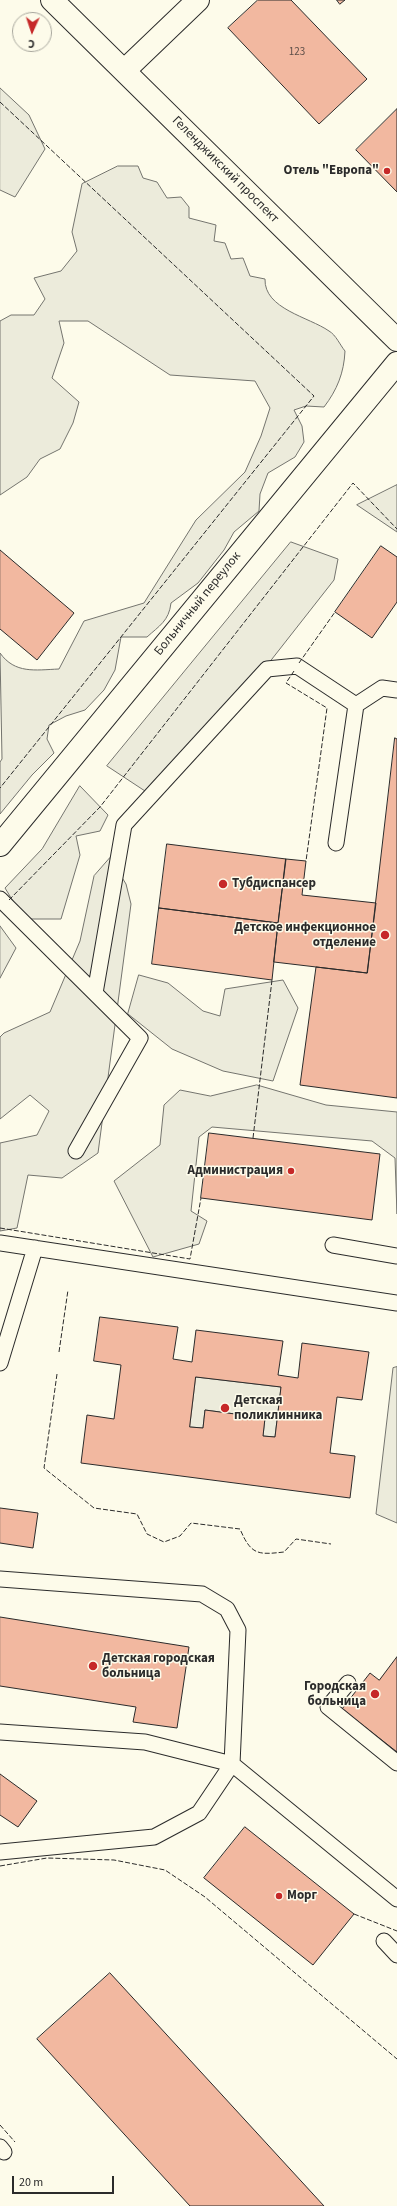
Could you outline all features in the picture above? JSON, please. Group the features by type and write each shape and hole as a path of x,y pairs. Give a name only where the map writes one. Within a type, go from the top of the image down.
{"street":[{"name":"Геленджикский проспект","path":"52,0 125,70 397,340"},
{"path":"125,70 198,0"},
{"name":"Больничный переулок","path":"0,845 397,363"}],"lane":[{"path":"95,993 124,825 267,669 297,666 356,705"},
{"path":"336,843 356,705 382,688 397,690"},
{"path":"0,899 140,1038 76,1151"},
{"path":"0,1243 397,1303"},
{"path":"333,1245 397,1256"},
{"path":"0,1363 35,1248"},
{"path":"0,1579 202,1594 227,1609 238,1630 232,1764 198,1813 154,1837 0,1852"},
{"path":"348,1683 328,1707 397,1763"},
{"path":"0,1732 145,1742 232,1764 397,1899"},
{"path":"384,1941 397,1955"}],"shaded area":[{"path":"0,88 29,115 45,149 15,197 0,190"},
{"path":"118,166 138,166 143,178 157,182 167,198 181,197 189,207 189,218 216,225 214,241 225,243 231,259 243,258 250,276 265,279 267,289 272,298 289,311 320,326 334,335 345,351 343,367 336,388 324,407 306,406 294,410 302,426 304,442 295,457 268,473 260,494 259,511 234,532 224,550 198,583 171,603 166,619 147,637 121,637 115,670 104,690 85,710 66,716 49,725 47,739 54,753 32,775 0,814 0,762 2,759 0,653 6,660 19,668 34,670 59,669 84,621 144,603 196,520 245,472 261,436 270,408 255,381 170,375 88,321 59,321 64,343 52,378 79,402 73,423 60,449 40,459 27,477 0,495 0,321 11,315 34,315 45,299 34,278 61,271 77,251 72,232 82,184"},
{"path":"397,485 397,532 357,505"},
{"path":"291,542 338,559 334,580 188,766 145,791 107,766"},
{"path":"80,786 108,815 100,831 76,836 80,855 61,919 24,919 5,888 42,849"},
{"path":"110,858 126,884 131,904 98,1153 62,1178 28,1175 17,1228 0,1231 0,1143 37,1135 49,1111 30,1095 0,1119 0,1037 4,1033 50,1012 80,941 94,876"},
{"path":"0,926 16,948 0,978"},
{"path":"139,975 168,983 203,1011 220,1016 225,989 283,980 298,1008 273,1081 223,1071 172,1049 128,1014"},
{"path":"257,1085 326,1105 397,1112 397,1214 395,1158 372,1141 212,1127 199,1137 191,1211 207,1221 199,1244 153,1257 114,1181 160,1145 164,1105 180,1090 210,1096"},
{"path":"397,1367 397,1523 376,1514 393,1368"},
{"path":"196,1377 281,1387 275,1437 263,1436 265,1418 205,1410 203,1428 190,1427"}],"building":[{"path":"258,0 291,0 367,79 319,124 228,28"},
{"path":"337,0 345,0 340,4"},
{"name":"Отель \"Европа\"","path":"397,109 397,192 356,150"},
{"path":"381,546 397,557 397,602 372,638 335,612"},
{"path":"0,550 74,613 37,660 0,629"},
{"name":"Детское инфекционное отделение","path":"395,738 397,739 397,1098 300,1085 316,967 367,973"},
{"name":"Тубдиспансер","path":"167,844 286,859 278,923 159,908"},
{"path":"286,859 306,861 302,895 376,903 367,973 274,962"},
{"path":"159,908 278,923 272,980 152,964"},
{"name":"Администрация","path":"209,1133 380,1154 372,1220 201,1198"},
{"name":"Детская поликлинника","path":"100,1317 178,1327 173,1359 192,1362 196,1330 283,1341 278,1375 298,1378 302,1343 369,1352 362,1400 337,1397 330,1453 355,1456 350,1498 81,1463 87,1415 114,1419 121,1365 94,1361","holes":["196,1377 281,1387 275,1437 263,1436 265,1418 205,1410 203,1428 190,1427"]},
{"path":"0,1508 38,1513 33,1548 0,1543"},
{"name":"Детская городская больница","path":"0,1617 189,1647 177,1728 133,1722 136,1707 0,1686"},
{"name":"Городская больница","path":"397,1657 397,1752 342,1709 370,1673 379,1680"},
{"path":"0,1774 37,1801 18,1827 0,1815"},
{"name":"Морг","path":"245,1827 354,1914 313,1965 204,1878"},
{"path":"110,1973 324,2206 190,2206 37,2039"}],"fence":[{"path":"0,102 314,396 0,788"},
{"path":"9,900 100,807 353,483 397,529"},
{"path":"299,663 335,612"},
{"path":"294,671 286,683 327,708 306,861"},
{"path":"253,1138 272,980"},
{"path":"0,1228 190,1259 201,1198"},
{"path":"59,1352 68,1290"},
{"path":"57,1374 44,1468 94,1508 137,1514 147,1534 164,1542 180,1536 191,1523 240,1529 248,1544 256,1551 262,1553 284,1552 296,1539 331,1544"},
{"path":"0,1866 47,1858 114,1860 165,1870 205,1897 397,2059"},
{"path":"354,1914 397,1931"},
{"path":"0,2125 15,2142"}],"place":[{"name":"Отель \"Европа\"","path":"387,171"},
{"name":"Тубдиспансер","path":"223,884"},
{"name":"Детское инфекционное отделение","path":"385,935"},
{"name":"Администрация","path":"291,1171"},
{"name":"Детская поликлинника","path":"225,1408"},
{"name":"Детская городская больница","path":"93,1666"},
{"name":"Городская больница","path":"375,1694"},
{"name":"Морг","path":"279,1896"}]}
